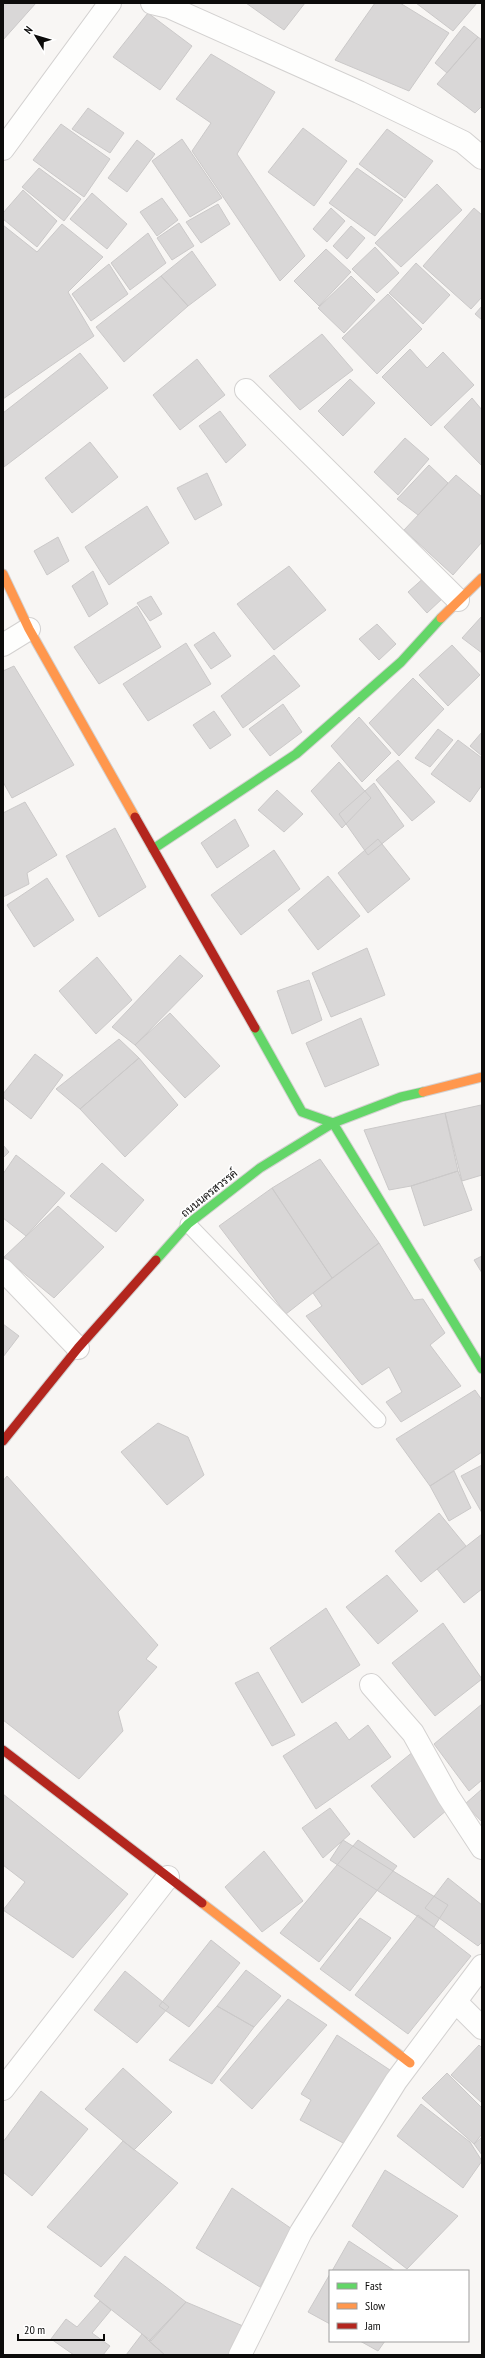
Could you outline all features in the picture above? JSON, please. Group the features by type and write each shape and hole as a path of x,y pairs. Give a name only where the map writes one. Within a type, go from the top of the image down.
{"street":[{"path":"3,149 110,3"},
{"path":"152,3 169,7 359,92 463,142 482,158"},
{"path":"246,390 458,600"},
{"path":"3,574 29,629 302,1112 333,1123 481,1364"},
{"path":"153,849 296,754 400,662 458,600 482,578"},
{"path":"3,645 29,629"},
{"name":"ถนนนครสวรรค์","path":"3,1442 78,1348 188,1224 260,1168 333,1123 401,1097 482,1077"},
{"path":"3,1270 78,1348"},
{"path":"371,1685 413,1733 448,1796 482,1848"},
{"path":"3,1750 410,2063"},
{"path":"3,2089 168,1877"},
{"path":"240,2355 301,2232 410,2063 482,1966"},
{"path":"456,2002 482,2028"}],"lane":[{"path":"188,1224 378,1420"}],"building":[{"path":"3,3 36,3 3,40"},
{"path":"246,3 305,3 284,30"},
{"path":"375,3 400,3 449,33 409,91 335,60"},
{"path":"416,3 477,3 453,31"},
{"path":"148,13 192,46 160,90 113,57"},
{"path":"464,26 478,37 447,73 435,63"},
{"path":"478,37 482,40 482,106 475,113 437,84"},
{"path":"211,54 275,92 237,154 305,256 280,281 192,151 211,123 176,99"},
{"path":"88,108 124,133 110,153 72,129"},
{"path":"61,124 110,159 84,197 33,160"},
{"path":"303,128 347,161 314,206 268,172"},
{"path":"387,129 433,161 405,198 359,164"},
{"path":"182,139 222,198 190,217 152,161"},
{"path":"137,140 155,154 127,192 108,178"},
{"path":"39,168 81,199 64,221 22,187"},
{"path":"357,168 403,200 375,236 329,203"},
{"path":"437,184 462,210 401,267 375,243"},
{"path":"23,190 57,221 37,247 3,219 3,213"},
{"path":"92,193 127,224 107,249 70,219"},
{"path":"162,198 178,220 157,236 140,212"},
{"path":"218,204 230,224 201,243 186,222"},
{"path":"331,208 345,221 327,242 313,229"},
{"path":"474,208 482,215 482,297 471,309 423,266"},
{"path":"179,223 194,246 172,260 157,238"},
{"path":"62,224 103,257 68,292 94,336 3,399 3,225 37,252"},
{"path":"351,226 365,238 347,259 333,246"},
{"path":"148,233 166,263 130,290 111,263"},
{"path":"375,247 399,273 377,293 352,269"},
{"path":"326,249 351,272 319,306 294,281"},
{"path":"192,251 216,285 188,306 161,276"},
{"path":"416,263 450,295 423,324 389,293"},
{"path":"109,264 128,294 91,321 72,294"},
{"path":"161,276 188,306 124,362 96,327"},
{"path":"351,276 375,300 344,333 318,308"},
{"path":"388,294 422,329 377,374 342,338"},
{"path":"482,306 482,320 475,314"},
{"path":"322,334 353,370 300,410 269,376"},
{"path":"410,349 427,368 443,352 474,385 431,426 382,377"},
{"path":"80,353 108,388 4,467 3,413"},
{"path":"197,359 225,395 180,430 153,395"},
{"path":"350,379 375,403 343,436 318,411"},
{"path":"472,398 482,410 482,466 444,427"},
{"path":"220,411 246,445 226,463 199,426"},
{"path":"405,438 429,459 398,495 374,472"},
{"path":"90,442 118,477 72,513 45,478"},
{"path":"429,465 448,483 418,515 397,499"},
{"path":"207,473 222,505 195,520 177,488"},
{"path":"456,475 482,497 482,542 453,575 404,530"},
{"path":"147,506 169,543 109,585 85,547"},
{"path":"58,537 69,561 47,575 34,551"},
{"path":"289,566 326,610 274,650 237,604"},
{"path":"93,571 108,604 89,617 72,586"},
{"path":"426,576 444,597 427,613 408,592"},
{"path":"151,596 162,614 150,621 137,603"},
{"path":"137,606 161,647 99,684 74,647"},
{"path":"482,616 482,653 462,638"},
{"path":"377,624 396,644 379,660 359,639"},
{"path":"214,632 231,656 211,669 194,645"},
{"path":"186,643 211,684 148,721 123,684"},
{"path":"452,645 480,675 448,706 419,675"},
{"path":"274,655 300,686 243,728 221,696"},
{"path":"14,666 74,765 12,798 3,782 3,671"},
{"path":"413,678 444,709 399,756 369,723"},
{"path":"283,704 302,732 270,756 249,729"},
{"path":"214,711 231,735 210,749 193,725"},
{"path":"359,717 391,753 362,782 331,746"},
{"path":"438,729 453,740 430,767 415,758"},
{"path":"482,732 482,756 470,746"},
{"path":"458,740 482,758 482,785 470,802 431,774"},
{"path":"398,760 435,802 412,821 376,780"},
{"path":"339,762 371,798 342,828 311,791"},
{"path":"374,783 404,826 368,855 339,814"},
{"path":"277,790 303,814 284,832 258,810"},
{"path":"25,802 57,855 27,873 29,884 3,897 3,813"},
{"path":"235,819 249,846 217,868 201,843"},
{"path":"115,828 146,887 99,917 66,856"},
{"path":"378,839 410,879 368,913 338,873"},
{"path":"274,850 300,889 241,935 211,895"},
{"path":"328,876 360,916 318,950 288,910"},
{"path":"47,878 74,920 34,947 7,905"},
{"path":"367,948 385,995 331,1017 312,973"},
{"path":"180,955 203,976 135,1045 112,1027"},
{"path":"97,957 132,1000 96,1034 59,991"},
{"path":"309,980 322,1020 292,1034 277,991"},
{"path":"170,1013 220,1066 185,1098 135,1045"},
{"path":"361,1018 379,1065 325,1087 306,1043"},
{"path":"119,1039 139,1058 80,1109 56,1089"},
{"path":"35,1054 63,1075 31,1119 3,1097 3,1094"},
{"path":"139,1058 178,1105 125,1157 80,1109"},
{"path":"481,1105 482,1175 462,1181 445,1113"},
{"path":"445,1113 458,1171 411,1186 389,1190 364,1130"},
{"path":"3,1145 9,1152 3,1158"},
{"path":"16,1155 65,1193 26,1236 3,1218 3,1174"},
{"path":"320,1159 379,1243 332,1278 272,1188"},
{"path":"102,1163 144,1200 116,1232 70,1196"},
{"path":"458,1171 472,1210 424,1226 411,1186"},
{"path":"272,1188 332,1278 286,1314 219,1226"},
{"path":"58,1206 104,1247 54,1298 4,1257"},
{"path":"379,1243 414,1300 423,1299 445,1333 430,1345 461,1386 401,1422 386,1402 402,1392 389,1367 362,1385 306,1316 322,1306 313,1293"},
{"path":"482,1256 482,1273 474,1260"},
{"path":"3,1324 19,1336 3,1357"},
{"path":"475,1390 482,1400 482,1452 430,1486 396,1439"},
{"path":"158,1423 188,1437 204,1475 167,1505 121,1452"},
{"path":"482,1465 482,1513 461,1476"},
{"path":"454,1471 471,1508 449,1521 430,1486"},
{"path":"7,1476 158,1645 146,1659 157,1667 118,1712 123,1731 79,1779 3,1720 3,1481"},
{"path":"439,1513 466,1546 421,1582 395,1551"},
{"path":"482,1534 482,1589 464,1603 437,1569"},
{"path":"387,1575 418,1611 378,1644 346,1607"},
{"path":"326,1608 360,1665 302,1703 270,1648"},
{"path":"443,1623 482,1679 435,1716 392,1663"},
{"path":"258,1672 295,1735 272,1746 235,1683"},
{"path":"482,1704 482,1780 469,1791 434,1744"},
{"path":"336,1722 349,1740 368,1725 391,1757 316,1809 283,1756"},
{"path":"414,1751 454,1804 414,1838 371,1786"},
{"path":"482,1789 482,1822 465,1804"},
{"path":"3,1794 128,1894 73,1958 3,1910 25,1882 3,1865"},
{"path":"330,1808 350,1834 323,1858 302,1828"},
{"path":"343,1840 448,1905 434,1927 330,1860"},
{"path":"358,1840 397,1866 319,1962 280,1933"},
{"path":"264,1851 303,1901 262,1932 225,1887"},
{"path":"448,1878 482,1905 482,1942 478,1946 425,1908"},
{"path":"418,1915 471,1956 408,2034 355,1995"},
{"path":"360,1918 391,1938 350,1991 320,1969"},
{"path":"211,1940 240,1963 189,2027 159,2006"},
{"path":"246,1970 281,1996 254,2027 217,2006"},
{"path":"125,1971 169,2007 137,2043 94,2010"},
{"path":"288,1999 327,2025 252,2109 220,2080"},
{"path":"217,2006 254,2027 212,2084 169,2060"},
{"path":"337,2035 393,2072 345,2144 300,2120 311,2100 301,2094"},
{"path":"479,2045 482,2048 482,2103 451,2075"},
{"path":"123,2068 172,2112 134,2150 85,2109"},
{"path":"447,2073 482,2108 482,2134 474,2144 422,2098"},
{"path":"41,2091 88,2129 32,2196 3,2172 3,2142"},
{"path":"421,2104 470,2142 482,2161 463,2188 397,2136"},
{"path":"482,2137 482,2155 474,2144"},
{"path":"123,2141 178,2183 101,2267 47,2227"},
{"path":"385,2170 458,2216 407,2269 352,2226"},
{"path":"232,2188 292,2229 260,2287 196,2248"},
{"path":"349,2241 393,2270 333,2270"},
{"path":"125,2256 186,2302 151,2341 94,2296"},
{"path":"329,2276 329,2323 308,2312"},
{"path":"100,2301 111,2310 92,2333 110,2346 103,2355 74,2355 51,2339 66,2319 77,2327"},
{"path":"186,2302 243,2326 230,2355 165,2355 149,2341"},
{"path":"142,2334 149,2341 165,2355 126,2355"},
{"path":"362,2342 384,2342 378,2351"}],"traffic: fast":[{"path":"153,849 296,754 401,662 441,618"},
{"path":"255,1028 302,1112 333,1123 482,1369"},
{"path":"156,1260 188,1224 260,1168 333,1123 401,1097 423,1092"}],"traffic: slow":[{"path":"3,574 29,629 135,817"},
{"path":"441,618 482,578"},
{"path":"423,1092 482,1077"},
{"path":"202,1903 410,2063"}],"traffic: jam":[{"path":"135,817 255,1028"},
{"path":"3,1441 78,1348 156,1260"},
{"path":"3,1750 202,1903"}]}
